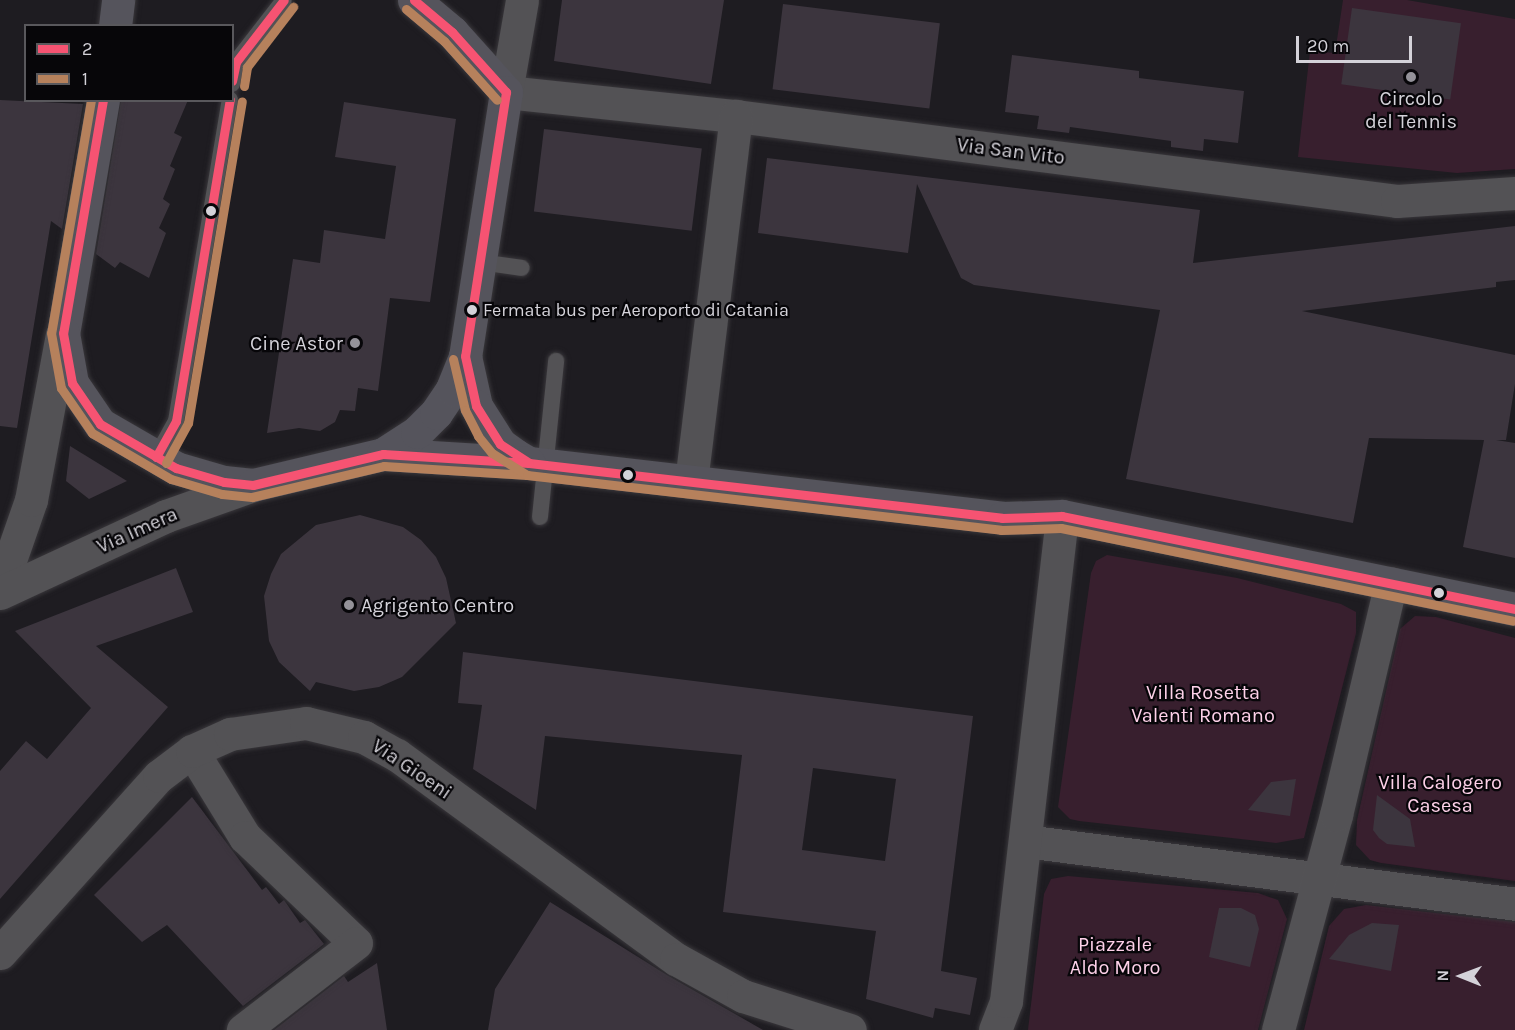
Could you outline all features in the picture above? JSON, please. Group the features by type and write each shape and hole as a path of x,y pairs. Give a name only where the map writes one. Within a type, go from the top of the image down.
{"main road":[{"path":"115,24 118,0"},
{"path":"383,454 417,432 436,413 452,389 465,356 490,207 506,92 452,32 414,0"},
{"path":"103,102 63,333 66,364 84,403 100,424 156,457 198,476 253,484"},
{"path":"465,356 476,406 488,429 500,444 538,464"},
{"path":"383,454 538,464 1002,518 1062,516 1515,609"},
{"name":"Via Imera","path":"253,484 383,454"}],"street":[{"path":"506,92 522,0"},
{"name":"Via San Vito","path":"506,92 736,116 1396,201 1515,193"},
{"path":"691,482 736,116"},
{"path":"0,577 8,566 31,500 63,333"},
{"name":"Via Imera","path":"0,593 166,516 253,484"},
{"path":"995,1030 1006,1001 1062,516"},
{"path":"1278,1030 1319,879 1390,583"},
{"name":"Via Gioeni","path":"0,952 126,808 159,776 192,751 230,734 295,723 333,727 364,737 397,755 676,959 742,996 850,1030"},
{"path":"192,751 245,837 356,943 243,1030"},
{"path":"1025,842 1515,904"}],"lane":[{"path":"234,73 236,62 284,0"},
{"path":"156,457 176,421 230,102"},
{"path":"480,262 522,268"},
{"path":"540,517 538,464 556,361"}],"green space":[{"name":"Circolo del Tennis","path":"1343,0 1407,0 1515,19 1515,169 1457,173 1298,157 1310,51 1335,53"},
{"name":"Villa Rosetta Valenti Romano","path":"1107,555 1237,578 1341,604 1356,612 1356,633 1304,838 1276,843 1079,821 1070,819 1058,807 1091,573 1096,561"},
{"name":"Villa Calogero Casesa","path":"1415,616 1436,617 1515,638 1515,881 1381,863 1370,860 1356,845 1357,820 1400,629"},
{"name":"Piazzale Aldo Moro","path":"1068,876 1258,893 1278,900 1287,919 1258,1030 1028,1030 1044,894 1051,879"},
{"path":"1366,905 1515,922 1515,1030 1304,1030 1329,926 1344,909"}],"building":[{"path":"562,0 724,0 711,84 554,61"},
{"path":"783,4 940,23 929,109 773,89"},
{"path":"1352,8 1461,23 1450,100 1341,84"},
{"path":"1012,55 1139,71 1139,78 1244,91 1238,143 1204,139 1203,151 1171,147 1171,141 1070,127 1069,133 1037,129 1039,116 1005,112"},
{"path":"0,100 83,104 62,229 51,221 17,428 0,426"},
{"path":"121,102 187,102 174,133 182,137 170,166 175,169 163,199 170,204 159,228 166,233 149,278 120,262 115,268 96,254"},
{"path":"344,102 456,119 430,302 390,298 378,391 358,388 355,411 340,410 335,422 320,431 299,428 267,433 293,259 320,263 324,230 385,239 396,166 335,157"},
{"path":"544,129 702,148 692,231 534,211"},
{"path":"767,158 1200,210 1193,263 1515,226 1515,280 1496,282 1496,287 1302,311 1515,355 1515,384 1506,440 1496,440 1515,443 1515,558 1463,547 1484,440 1369,438 1353,523 1126,479 1160,310 974,285 961,278 917,184 908,253 758,233"},
{"path":"70,446 127,481 89,499 66,481"},
{"name":"Agrigento Centro","path":"360,515 403,527 421,540 436,557 446,578 456,623 402,677 379,687 354,691 316,682 310,691 279,662 269,641 264,596 281,554 316,525"},
{"path":"176,568 193,612 96,646 168,707 0,899 0,771 26,741 47,759 91,708 15,631"},
{"path":"463,652 973,716 941,971 977,978 970,1015 935,1008 933,1018 866,999 876,931 723,912 742,755 545,736 536,810 473,769 482,705 458,703","holes":["813,768 896,779 885,861 802,850"]},
{"path":"1296,779 1290,816 1248,810 1271,782"},
{"path":"1377,795 1410,819 1415,847 1387,844 1373,830"},
{"path":"192,797 262,890 266,887 279,904 284,900 300,923 305,920 324,944 243,1006 167,925 142,942 94,895"},
{"path":"550,902 667,975 763,1030 488,1030 495,989"},
{"path":"1219,908 1241,908 1255,915 1259,929 1250,967 1209,957"},
{"path":"1372,923 1399,925 1391,971 1329,959 1349,935"},
{"path":"377,963 387,1030 274,1030 344,976 348,982"}],"transit line":[{"name":"2","path":"234,72 236,62 284,0"},
{"name":"2","path":"414,0 452,32 506,92 465,356 476,406 500,444 529,463 1002,518 1062,516 1515,609"},
{"name":"1","path":"244,86 247,67 293,7"},
{"name":"1","path":"406,9 444,41 497,100"},
{"name":"1","path":"91,102 51,333 61,388 92,433 171,479 222,494 252,497 384,466 528,475"},
{"name":"2","path":"103,102 63,333 72,383 100,424 176,468 224,482 253,485 383,454 529,463"},
{"name":"2","path":"156,457 176,421 230,102"},
{"name":"1","path":"166,463 188,423 242,102"},
{"name":"1","path":"453,359 465,410 478,436 492,453 527,475 1001,530 1061,528 1513,621"}],"place":[{"name":"Circolo del Tennis","path":"1411,77"},
{"name":"Fermata bus per Aeroporto di Catania","path":"472,310"},
{"name":"Cine Astor","path":"355,343"},
{"name":"Agrigento Centro","path":"349,605"}]}
